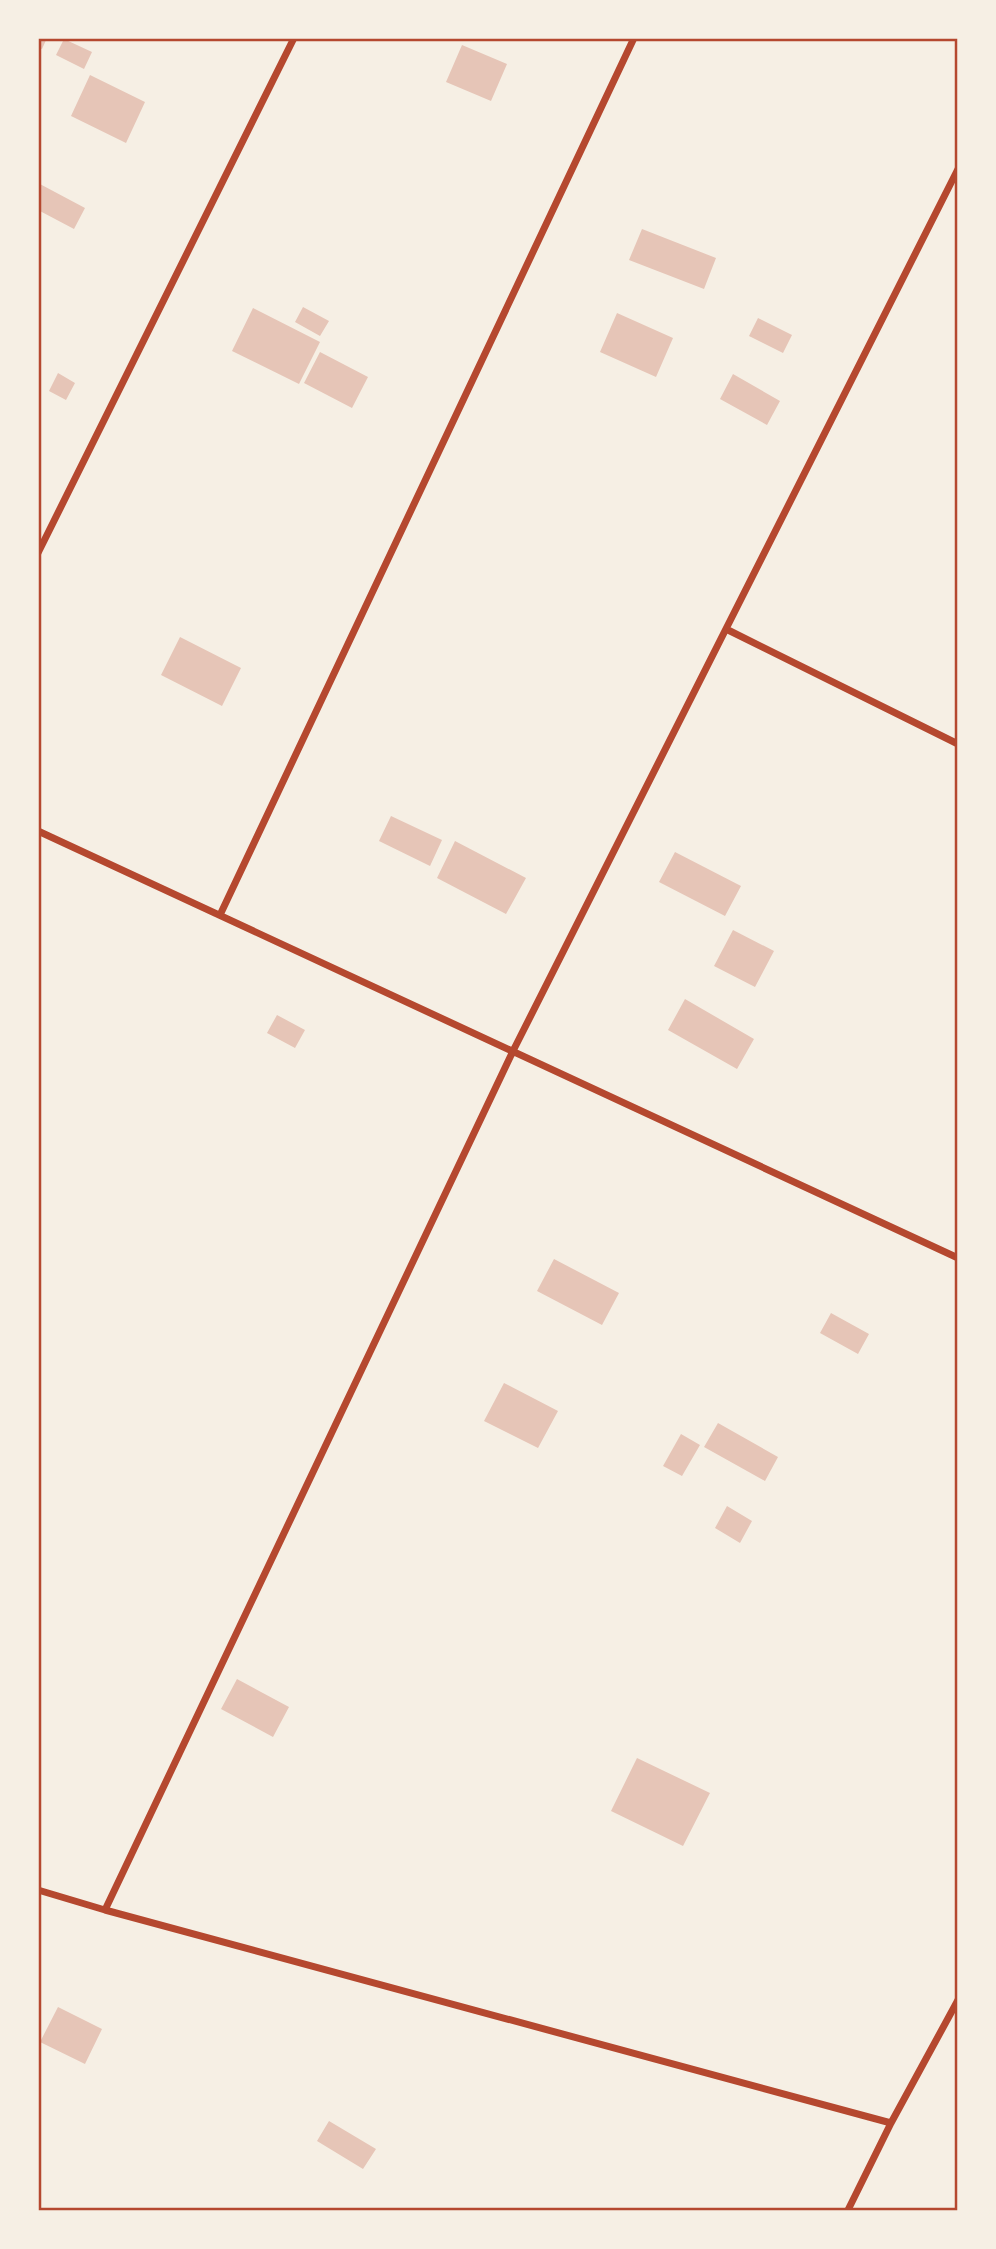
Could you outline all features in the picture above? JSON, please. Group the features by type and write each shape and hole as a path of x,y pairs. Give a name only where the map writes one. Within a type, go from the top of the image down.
{"street":[{"path":"38,553 294,38"},
{"path":"220,915 634,38"},
{"path":"105,1910 513,1052 957,169"},
{"path":"726,629 957,744"},
{"path":"38,831 957,1258"},
{"path":"38,1890 891,2123"},
{"path":"848,2210 957,2000"}],"building":[{"path":"38,38 47,38 42,49 38,48"},
{"path":"64,39 92,52 84,69 56,55"},
{"path":"462,45 507,64 491,101 446,82"},
{"path":"90,75 145,102 126,143 71,116"},
{"path":"38,183 85,208 74,229 38,210"},
{"path":"642,229 716,258 704,289 629,260"},
{"path":"303,307 329,321 320,336 295,322"},
{"path":"253,308 320,342 299,384 232,351"},
{"path":"617,313 673,338 656,377 600,352"},
{"path":"758,318 792,335 783,353 749,336"},
{"path":"320,352 368,377 352,408 304,383"},
{"path":"58,373 75,383 66,400 49,391"},
{"path":"733,374 780,401 767,425 720,399"},
{"path":"180,637 241,668 222,706 161,675"},
{"path":"391,816 442,840 430,866 379,841"},
{"path":"455,841 526,878 506,914 437,878"},
{"path":"675,852 741,886 725,916 659,882"},
{"path":"733,930 774,951 755,987 714,966"},
{"path":"685,999 754,1039 737,1069 668,1030"},
{"path":"277,1015 305,1030 295,1048 267,1033"},
{"path":"554,1259 619,1293 602,1325 537,1291"},
{"path":"831,1313 869,1334 858,1354 820,1333"},
{"path":"504,1383 558,1411 538,1448 484,1421"},
{"path":"718,1423 778,1457 765,1481 704,1447"},
{"path":"681,1434 700,1445 682,1476 663,1466"},
{"path":"727,1506 752,1521 740,1543 715,1528"},
{"path":"237,1679 289,1707 273,1737 221,1709"},
{"path":"637,1758 710,1793 683,1846 611,1811"},
{"path":"58,2007 102,2029 85,2064 40,2042"},
{"path":"329,2121 376,2149 363,2169 317,2141"}]}
